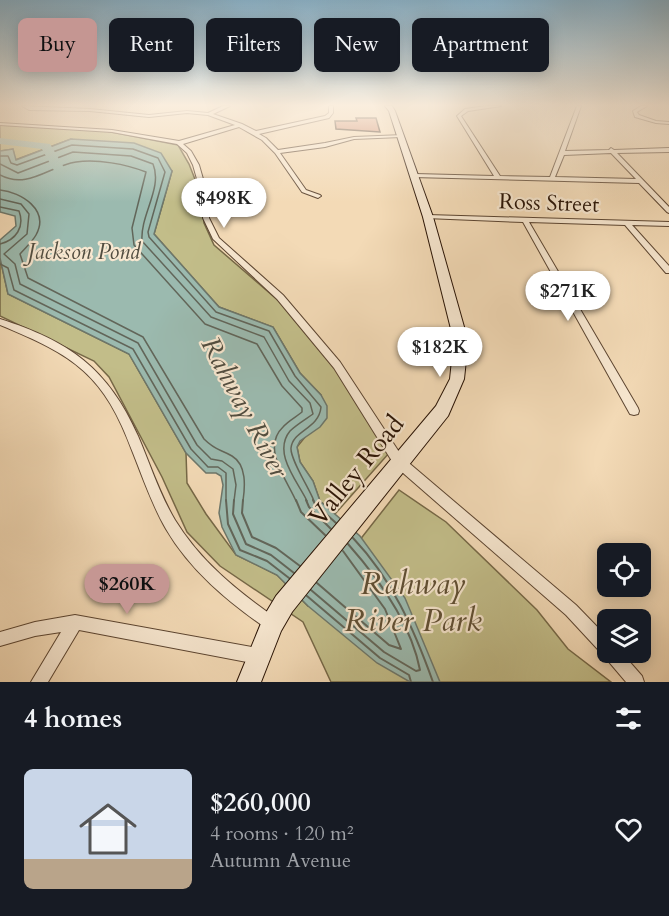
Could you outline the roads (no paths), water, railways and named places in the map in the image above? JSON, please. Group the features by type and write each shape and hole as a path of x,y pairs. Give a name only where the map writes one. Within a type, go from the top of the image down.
{"street":[{"path":"150,138 179,143 197,138"},
{"path":"261,138 277,152 304,190 318,196"},
{"path":"277,152 358,138"},
{"name":"Valley Road","path":"249,682 257,656 284,604 442,411 457,379 461,341 428,217 402,138"},
{"path":"474,138 498,178"},
{"path":"552,179 567,138"},
{"path":"179,143 196,165 206,200 206,218 216,239 280,297 324,349 337,365 399,462 571,610 597,638"},
{"path":"611,150 669,211"},
{"path":"562,153 669,150"},
{"path":"415,176 639,181"},
{"name":"Ross Street","path":"428,217 669,224"},
{"path":"525,220 634,411"},
{"path":"627,223 669,271"},
{"path":"0,322 30,334 69,355 94,373 120,410 161,506 178,536 214,580 233,598 272,624"},
{"path":"39,682 75,622"},
{"path":"0,639 35,629 75,622 257,656"},
{"path":"619,663 636,682"}],"water":[{"name":"Jackson Pond","path":"71,139 134,143 161,153 172,171 154,234 219,307 273,327 300,373 321,395 327,406 327,418 320,427 300,441 297,447 300,462 313,481 320,501 360,536 405,598 440,682 410,682 377,663 308,606 277,575 236,555 222,527 219,513 223,485 221,476 216,473 206,473 186,453 129,354 8,294 0,258 0,240 16,226 15,216 0,212 0,151 13,149 16,160"}],"waterway":[{"name":"Rahway River","path":"0,141 46,146 60,171"}],"park label":[{"name":"Rahway River Park","path":"413,602"}]}
